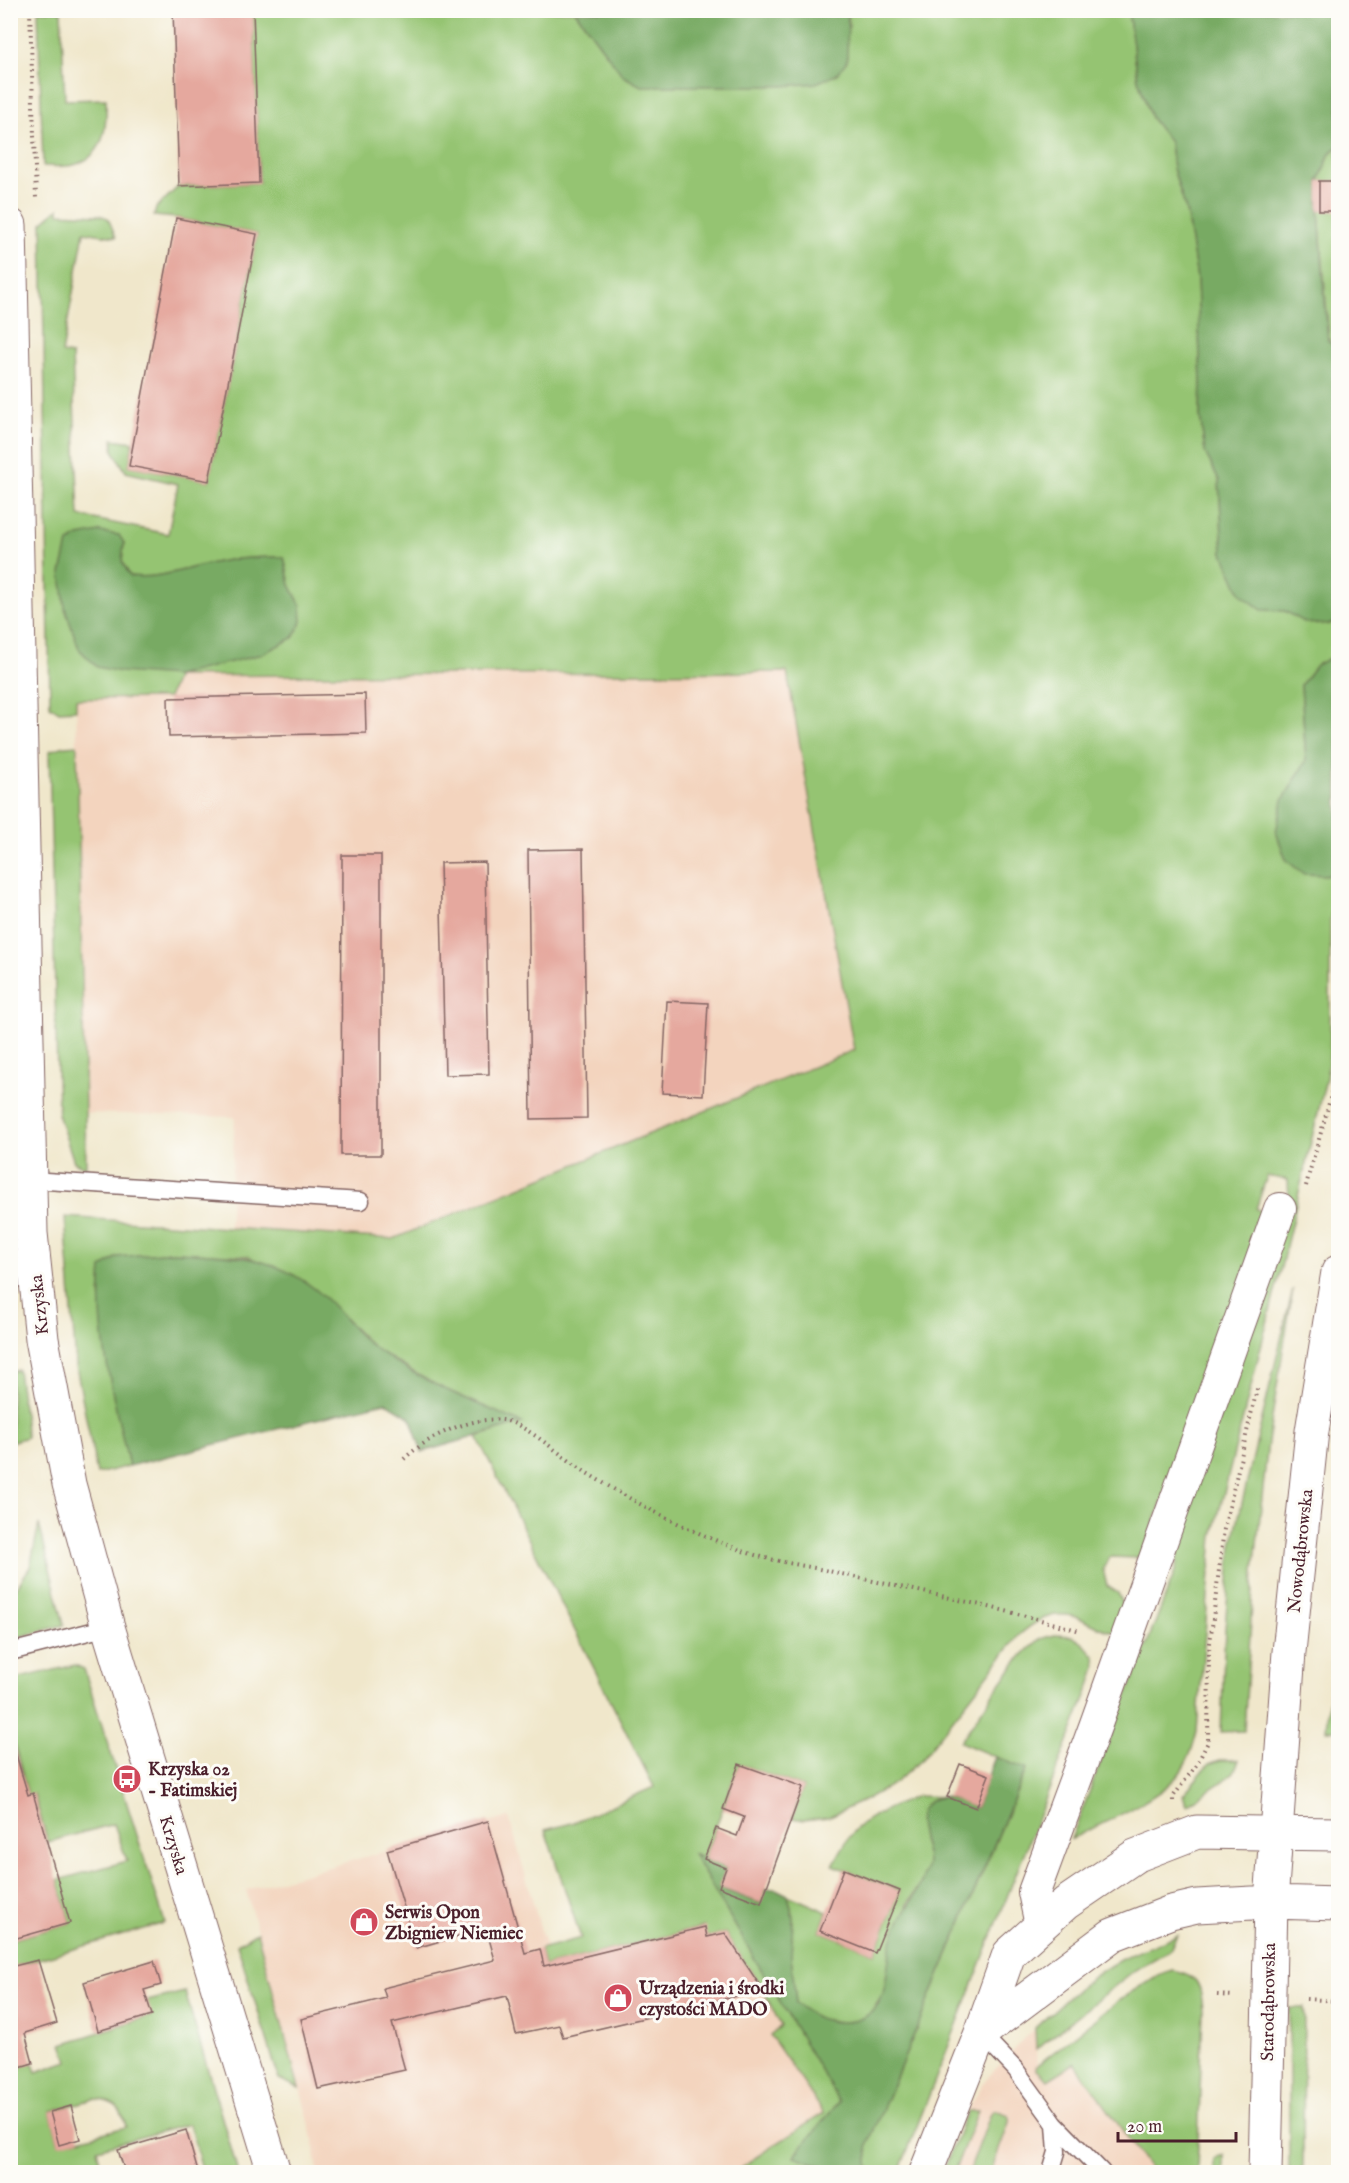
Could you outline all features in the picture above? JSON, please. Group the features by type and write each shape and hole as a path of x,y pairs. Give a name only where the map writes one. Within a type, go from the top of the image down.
{"street":[{"name":"Krzyska","path":"24,218 30,1180 31,1233 42,1339 69,1484 108,1627 274,2172"},
{"path":"1041,1925 1034,1892 1292,1201"},
{"name":"Nowodąbrowska","path":"1277,1832 1289,1652 1311,1442 1338,1272"},
{"path":"926,2172 981,2033 1009,1954 1066,1903 1135,1856 1197,1832 1338,1834"},
{"name":"Starodąbrowska","path":"1265,2172 1271,1902 1277,1832"},
{"path":"981,2033 1112,1935 1187,1908 1271,1902 1338,1904"}],"lane":[{"path":"30,1180 360,1202"},
{"path":"10,1652 108,1627"},
{"path":"981,2033 1016,2070 1055,2124 1102,2172"},
{"path":"1051,2172 1057,2152 1055,2124"}],"path":[{"path":"24,218 30,10"},
{"path":"1292,1201 1315,1146 1335,1082 1338,1053"},
{"path":"1208,1742 1209,1651 1224,1529 1260,1378"},
{"path":"404,1459 418,1445 447,1431 483,1420 504,1420 533,1435 585,1472 653,1512 742,1551 1016,1612 1080,1631"}],"shaded area":[{"path":"787,672 854,1050 393,1239 229,1228 235,1117 85,1113 76,699 168,698 177,676"},
{"path":"509,1817 546,1948 721,1903 840,2102 779,2172 318,2172 311,2129 246,1890"},
{"path":"1035,2028 1037,2070 1048,2080 1075,2062 1152,2172 943,2172 967,2111 987,2078"}],"green space":[{"path":"38,11 61,11 65,100 106,99 105,128 99,146 87,159 73,165 43,166"},
{"path":"253,11 575,11 609,57 783,86 849,27 848,11 1128,11 1138,79 1151,118 1170,142 1173,168 1186,210 1197,278 1200,415 1205,452 1219,480 1223,553 1262,609 1284,611 1317,624 1324,625 1338,621 1338,654 1316,665 1301,685 1306,761 1298,777 1327,875 1338,870 1338,882 1330,920 1330,1049 1326,1079 1213,1536 1197,1731 1185,1764 1179,1774 1158,1793 1071,1839 1176,1569 1178,1550 1203,1468 1289,1199 1288,1180 1267,1176 1256,1209 1267,1213 1144,1551 1138,1558 1110,1557 1103,1569 1107,1586 1118,1593 1125,1608 1116,1632 1067,1615 1044,1618 1031,1626 1018,1636 922,1759 895,1783 828,1817 804,1820 792,1818 803,1787 739,1764 704,1859 694,1855 840,2102 794,2156 838,2172 733,2172 824,2113 770,2035 781,2026 763,1990 725,1933 707,1937 704,1927 544,1966 540,1949 581,1938 545,1830 572,1823 654,1787 477,1437 521,1423 435,1385 375,1349 315,1289 247,1256 173,1252 117,1257 100,1292 109,1374 129,1466 97,1474 76,1366 65,1217 393,1239 854,1050 787,672 177,676 168,698 76,699 76,710 59,711 50,706 42,223 59,208 59,213 99,215 108,218 116,237 84,232 62,353 72,355 79,516 168,534 178,484 126,472 113,450 113,439 133,442 129,466 209,481 257,234 177,218 154,216 156,208 179,186 259,183","holes":["100,532 124,543 122,561 130,576 161,575 231,560 284,557 290,585 301,606 177,676"]},
{"path":"575,11 848,11 847,61 836,75 816,83 783,86 641,86 623,76"},
{"path":"1128,11 1338,11 1338,147 1330,153 1319,181 1328,341 1338,350 1338,621 1328,625 1306,623 1285,611 1262,610 1241,594 1223,553 1219,480 1205,452 1200,415 1197,278 1186,210 1173,168 1170,142 1151,118 1138,79"},
{"path":"1338,147 1338,181 1319,181 1330,153"},
{"path":"1319,211 1338,211 1338,350 1329,341"},
{"path":"100,532 119,535 124,543 122,561 130,576 161,575 231,560 284,557 290,585 301,606 302,622 293,638 262,654 176,676 121,672 97,667 79,649 65,608 61,573 68,543 79,536"},
{"path":"1338,654 1338,870 1327,875 1304,874 1286,860 1276,832 1283,800 1306,761 1301,685 1316,665"},
{"path":"77,745 86,1168 74,1162 58,1114 49,751"},
{"path":"173,1252 247,1258 281,1268 315,1289 368,1343 393,1361 447,1390 522,1423 422,1452 410,1417 385,1402 129,1466 112,1393 104,1343 101,1318 102,1268 117,1257"},
{"path":"1293,1289 1268,1442 1254,1572 1244,1731 1221,1732 1225,1628 1232,1545"},
{"path":"18,1370 27,1437 11,1442 11,1372"},
{"path":"39,1524 64,1625 11,1639 11,1596 30,1567"},
{"path":"1338,1597 1338,1730 1326,1730"},
{"path":"1055,1635 1072,1636 1084,1644 1095,1657 1096,1667 1091,1683 899,2172 869,2172 867,2146 1026,1770 960,1742 1021,1657 1041,1639"},
{"path":"75,1665 84,1669 165,1923 11,1967 11,1940 70,1923 58,1880 127,1861 114,1824 48,1842 34,1794 28,1795 11,1731 11,1680"},
{"path":"995,1757 1026,1769 867,2146 869,2172 838,2172 794,2156 839,2102 693,1854 726,1868 719,1888 760,1903 766,1889 776,1889 788,1895 793,1917 791,1956 796,2003 806,2012 825,2020 845,2022 862,2018 873,2011 880,2001 895,1932 926,1869 926,1855 919,1822 923,1808 935,1799 947,1797 976,1808"},
{"path":"1220,1760 1239,1760 1233,1774 1187,1805 1183,1795 1209,1764"},
{"path":"917,1796 947,1797 930,1801 922,1839 928,1861 925,1877 908,1903 885,1991 871,2013 856,2021 841,2022 820,2019 796,2003 791,1956 793,1917 788,1895 827,1912 820,1931 875,1953 900,1891 833,1865 857,1828 878,1814"},
{"path":"257,1932 299,2088 279,2079 237,1944"},
{"path":"1177,1935 1170,1950 1135,1970 1036,2049 1035,2028 1087,1982 1122,1959"},
{"path":"1172,1970 1194,1979 1200,1988 1202,2002 1197,2172 1152,2172 1075,2063 1048,2080 1036,2070 1036,2066 1125,1996 1158,1975"},
{"path":"185,1992 238,2172 203,2172 189,2124 97,2149 102,2172 18,2172 11,2149 10,2070 33,2063 36,2072 68,2061 62,2044 151,2016 147,2001","holes":["94,2099 112,2103 119,2109 126,2127 59,2144 50,2111"]},
{"path":"1289,2008 1304,2008 1303,2172 1289,2172"},
{"path":"995,2110 1009,2115 1009,2122 991,2172 969,2172 991,2113"},
{"path":"967,2111 978,2111 954,2172 943,2172"},
{"path":"1224,2154 1224,2172 1214,2172 1214,2159"}],"building":[{"path":"173,10 253,10 259,183 179,186"},
{"path":"1319,181 1338,181 1338,211 1319,211"},
{"path":"176,218 257,234 209,481 129,466"},
{"path":"365,694 366,733 169,737 168,698"},
{"path":"583,849 587,1118 531,1119 528,850"},
{"path":"342,855 381,855 381,1155 341,1155"},
{"path":"485,862 489,1074 445,1075 440,863"},
{"path":"667,1001 708,1003 703,1095 662,1093"},
{"path":"10,1734 28,1795 33,1793 70,1923 10,1940"},
{"path":"739,1764 803,1787 761,1903 719,1887 726,1868 704,1859 716,1828 737,1836 744,1817 723,1809"},
{"path":"960,1764 989,1775 976,1808 947,1797"},
{"path":"488,1821 525,1953 540,1949 544,1966 705,1927 707,1937 725,1933 763,1990 563,2037 559,2025 516,2034 507,1996 392,2023 405,2070 318,2089 301,2019 386,1998 383,1988 495,1960 486,1928 416,1948 387,1850"},
{"path":"844,1869 900,1891 875,1953 820,1931"},
{"path":"38,1960 57,2023 25,2033 33,2063 10,2070 10,1967"},
{"path":"154,1961 161,1985 144,1990 152,2015 98,2031 84,1982"},
{"path":"71,2106 80,2139 59,2145 50,2112"},
{"path":"186,2130 198,2172 125,2172 118,2150"}],"place":[{"name":"Krzyska 02 - Fatimskiej","path":"127,1779"},
{"name":"Serwis Opon Zbigniew Niemiec","path":"364,1922"},
{"name":"Urządzenia i środki czystości MADO","path":"618,1998"}]}
